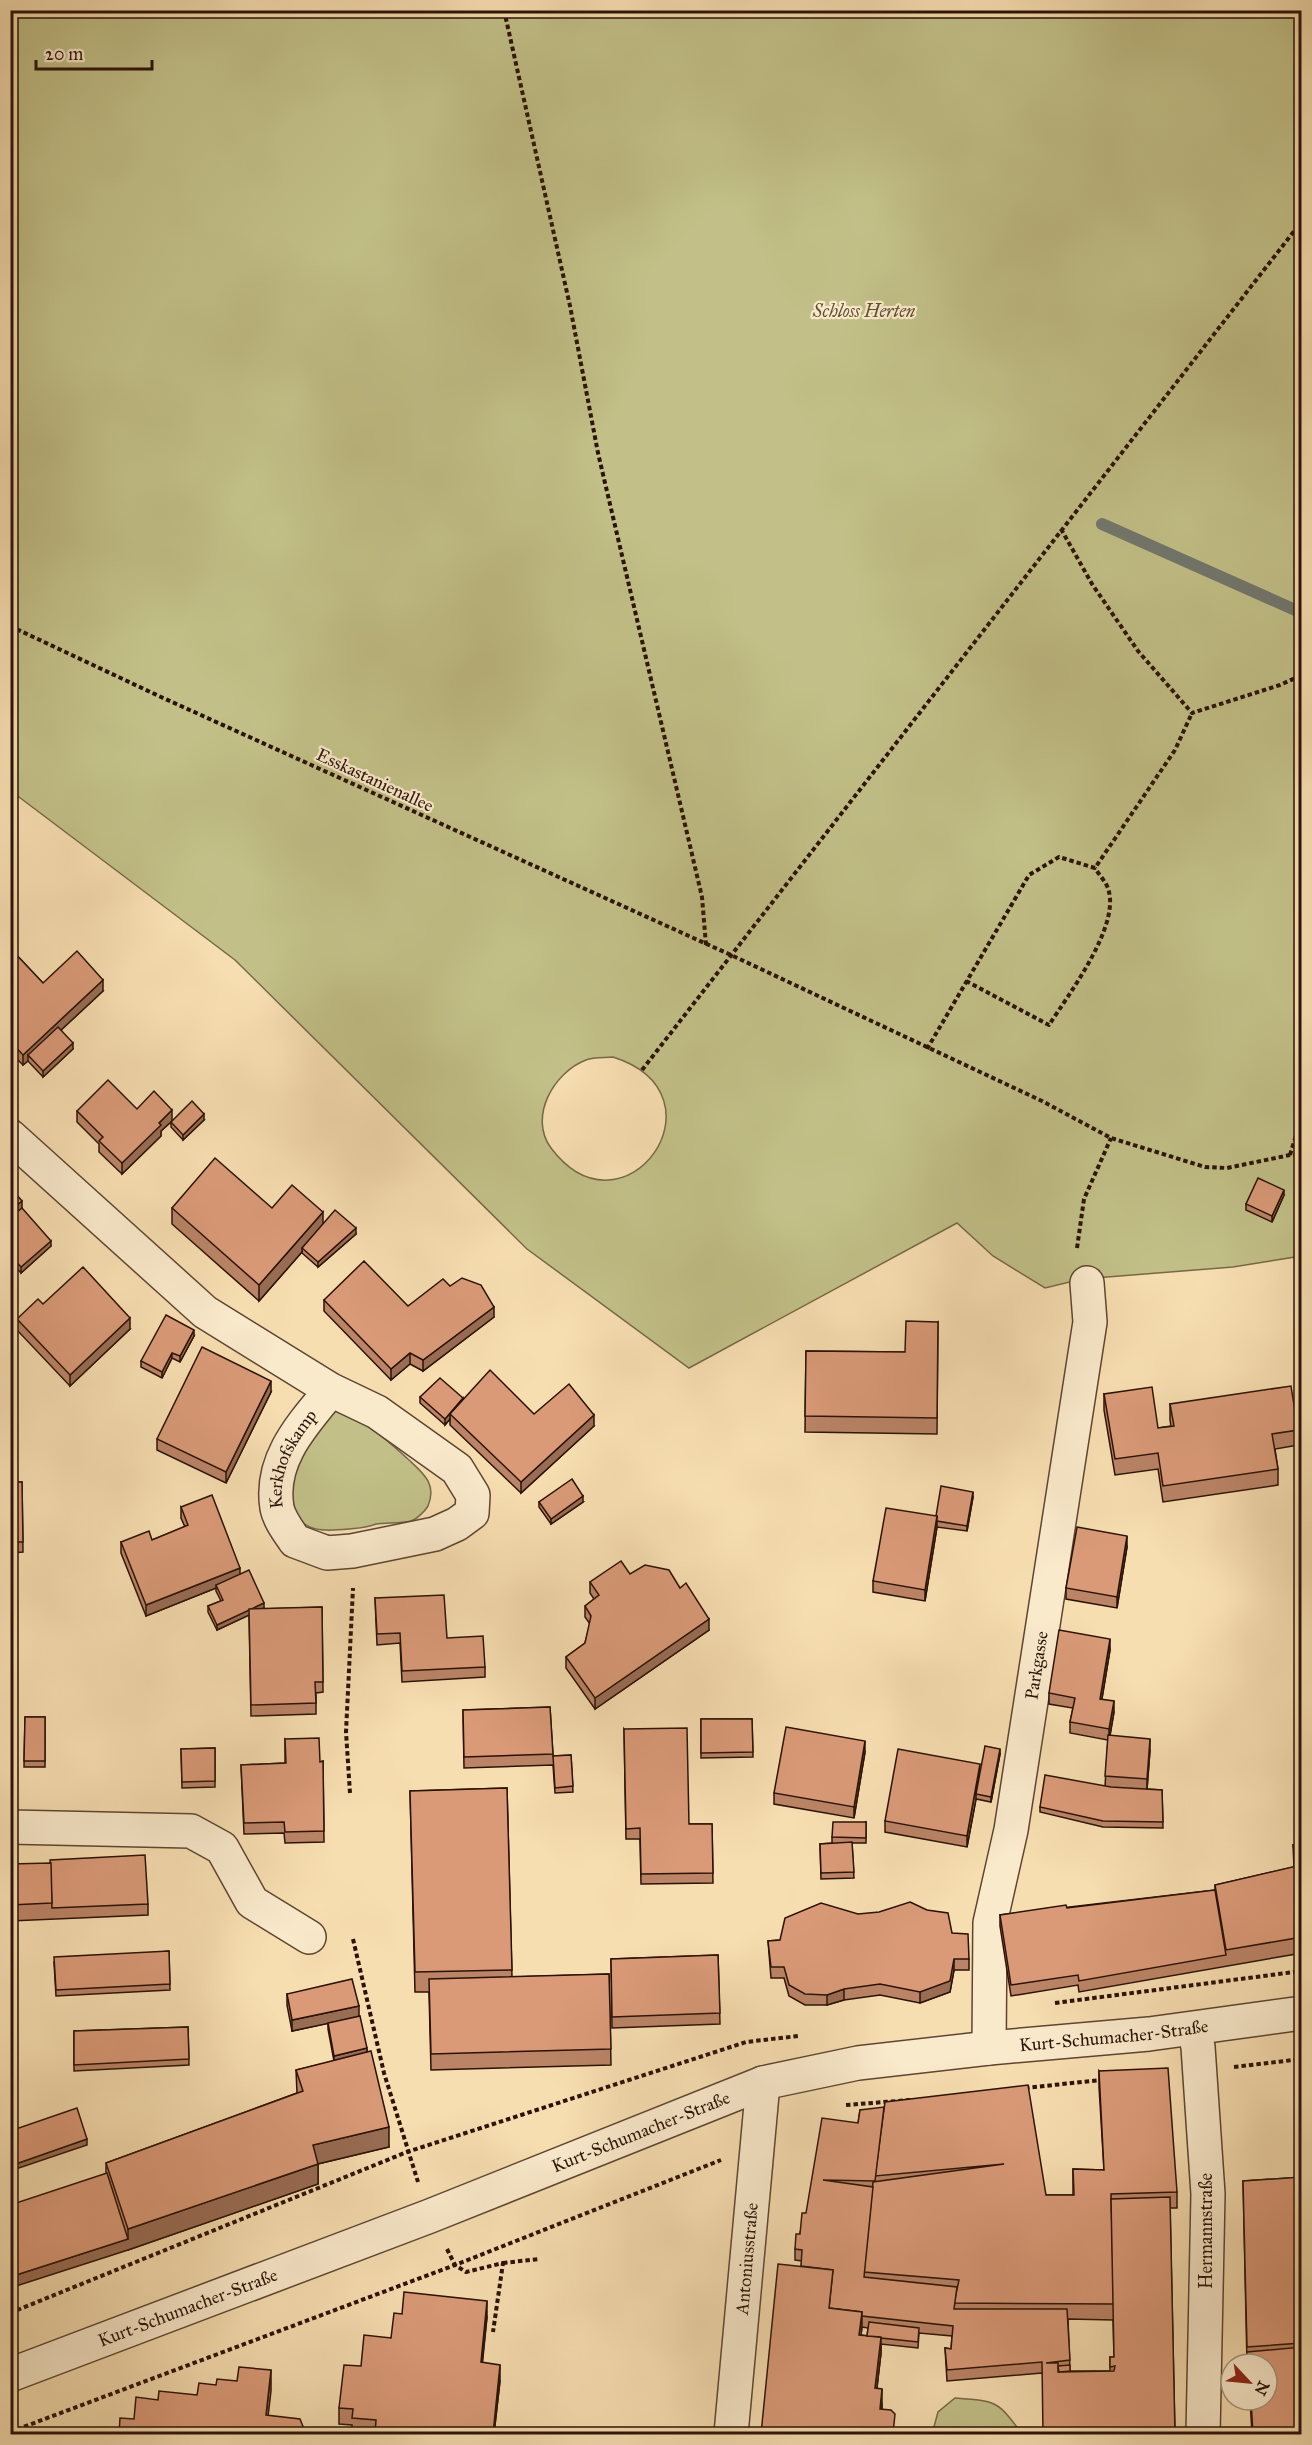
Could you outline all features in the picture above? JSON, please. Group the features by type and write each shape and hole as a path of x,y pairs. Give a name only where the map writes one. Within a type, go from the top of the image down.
{"street":[{"name":"Kerkhofskamp","path":"10,1136 205,1312 331,1390 377,1412 418,1439 457,1469 473,1495 472,1513 457,1524 435,1534 352,1551 327,1553 295,1541 277,1510 278,1467 300,1426 331,1390"},
{"name":"Parkgasse","path":"989,2048 990,1923 1011,1830 1090,1322 1087,1283"},
{"path":"10,1827 191,1831 222,1848 252,1902 309,1937"},
{"name":"Kurt-Schumacher-Straße","path":"10,2375 430,2216 763,2083 858,2063 1194,2028 1302,2013"},
{"name":"Hermannstraße","path":"1194,2028 1208,2194 1203,2434"},
{"name":"Antoniusstraße","path":"731,2434 763,2083"}],"path":[{"path":"504,10 570,306 598,453 702,897 706,945"},
{"path":"642,1070 1302,221"},
{"path":"1061,529 1092,584 1138,651 1192,713"},
{"name":"Esskastanienallee","path":"10,626 731,955 1042,1101 1111,1138 1205,1167 1227,1168 1252,1165 1290,1155 1302,1155"},
{"path":"1095,868 1175,750 1192,713 1280,685 1302,675"},
{"path":"927,1049 966,981 1029,875 1059,857 1095,868 1109,891 1108,921 1082,974 1049,1025 966,981"},
{"path":"1290,1155 1302,1116"},
{"path":"1087,1283 1077,1249 1084,1199 1111,1138"},
{"path":"350,1793 346,1732 353,1590 352,1551"},
{"path":"353,1939 384,2073 407,2152 430,2216 455,2265 466,2272 503,2263 539,2259"},
{"path":"1199,2072 1302,2059"},
{"path":"1017,2088 1110,2079"},
{"path":"834,2106 913,2099"},
{"path":"10,2432 455,2265 758,2145"},
{"path":"493,2332 503,2263"}],"green space":[{"name":"Schloss Herten","path":"10,11 1301,11 1301,1256 1233,1267 1082,1279 1045,1288 993,1256 957,1223 689,1368 527,1249 235,960 11,791","holes":["613,1057 647,1076 664,1101 665,1128 654,1153 634,1172 608,1180 580,1173 551,1148 542,1123 544,1110 555,1085 574,1066 589,1059"]},
{"path":"335,1410 375,1431 428,1480 431,1492 428,1506 418,1517 407,1522 379,1523 362,1528 337,1530 317,1529 302,1522 294,1505 291,1474 317,1432"},
{"path":"955,2398 980,2400 995,2405 1007,2415 1022,2434 932,2434 938,2412"}],"building":[{"path":"10,948 43,983 77,951 103,980 23,1055 10,1041"},
{"path":"58,1027 73,1043 43,1071 28,1055"},
{"path":"108,1080 137,1109 154,1091 172,1110 159,1123 161,1125 122,1163 99,1141 103,1137 77,1111"},
{"path":"192,1101 204,1114 183,1135 171,1122"},
{"path":"215,1158 272,1208 292,1185 323,1212 259,1285 172,1208"},
{"path":"1258,1178 1284,1190 1272,1216 1246,1204"},
{"path":"10,1187 22,1201 10,1211"},
{"path":"22,1208 51,1241 21,1267 10,1255 10,1218"},
{"path":"335,1210 356,1228 318,1262 302,1248"},
{"path":"364,1261 408,1306 443,1279 450,1286 462,1278 481,1285 494,1307 423,1360 410,1353 391,1369 324,1300"},
{"path":"83,1267 130,1318 70,1375 17,1319 38,1299 43,1304"},
{"path":"166,1315 194,1330 180,1356 172,1353 162,1372 141,1361"},
{"path":"906,1321 938,1322 937,1418 805,1416 806,1351 905,1352"},
{"path":"202,1347 271,1381 226,1472 157,1439"},
{"path":"490,1370 534,1414 569,1384 594,1415 521,1482 450,1414"},
{"path":"440,1378 463,1398 445,1419 420,1397"},
{"path":"1291,1386 1298,1430 1272,1434 1278,1469 1163,1486 1158,1453 1115,1459 1104,1394 1152,1387 1158,1428 1174,1426 1170,1404"},
{"path":"572,1479 583,1496 551,1519 539,1502"},
{"path":"10,1482 22,1482 23,1542 10,1542"},
{"path":"941,1486 973,1492 967,1526 937,1521"},
{"path":"1302,1494 1302,1532 1296,1495"},
{"path":"212,1495 240,1568 146,1605 121,1542 149,1531 152,1540 188,1525 181,1507"},
{"path":"886,1508 937,1516 925,1590 873,1581"},
{"path":"1077,1527 1127,1536 1117,1597 1066,1588"},
{"path":"621,1561 630,1574 645,1565 669,1570 680,1588 686,1583 709,1619 595,1698 566,1657 585,1643 591,1616 585,1606 599,1595 590,1582"},
{"path":"249,1570 264,1603 217,1625 208,1606 223,1600 216,1585"},
{"path":"444,1595 447,1638 483,1636 485,1667 402,1671 400,1633 377,1634 375,1598"},
{"path":"322,1607 323,1682 315,1682 316,1703 251,1705 249,1609"},
{"path":"1059,1630 1110,1639 1100,1699 1114,1701 1109,1729 1070,1722 1075,1698 1049,1693"},
{"path":"10,1702 16,1702 16,1777 10,1777"},
{"path":"550,1707 553,1754 464,1757 463,1710"},
{"path":"25,1717 45,1717 45,1761 24,1761"},
{"path":"701,1719 752,1719 753,1752 701,1753"},
{"path":"786,1727 865,1741 854,1807 774,1793"},
{"path":"687,1728 689,1824 712,1824 713,1873 641,1874 640,1828 626,1829 624,1729"},
{"path":"1108,1735 1150,1739 1147,1779 1105,1776"},
{"path":"319,1738 320,1762 323,1761 324,1831 285,1832 284,1822 244,1823 241,1765 286,1763 285,1739"},
{"path":"985,1746 1000,1749 991,1797 976,1794"},
{"path":"215,1748 215,1781 182,1782 181,1749"},
{"path":"898,1749 980,1764 967,1836 885,1821"},
{"path":"571,1755 573,1786 555,1788 553,1756"},
{"path":"1045,1775 1111,1787 1162,1790 1163,1822 1103,1821 1040,1807"},
{"path":"507,1788 512,1970 415,1972 410,1791"},
{"path":"833,1822 866,1822 866,1838 832,1837"},
{"path":"852,1842 854,1872 821,1873 820,1844"},
{"path":"1302,1844 1302,1937 1226,1950 1215,1885 1297,1866 1293,1845"},
{"path":"145,1855 148,1904 52,1908 50,1860"},
{"path":"51,1863 52,1903 10,1905 10,1864"},
{"path":"1215,1890 1226,1955 1079,1981 1078,1975 1011,1985 1000,1915 1066,1905 1067,1908"},
{"path":"910,1902 927,1910 948,1913 952,1933 968,1934 969,1959 954,1959 950,1981 920,1992 880,1984 844,1989 827,1995 805,1994 789,1985 784,1967 771,1967 768,1941 780,1940 785,1918 821,1903 858,1914 879,1912"},
{"path":"169,1951 170,1984 56,1990 54,1957"},
{"path":"718,1955 720,2013 612,2017 611,1959"},
{"path":"609,1974 611,2049 431,2054 429,1979"},
{"path":"352,1979 359,2006 292,2020 287,1994"},
{"path":"360,2016 367,2048 334,2056 328,2023"},
{"path":"188,2027 189,2059 74,2065 74,2031"},
{"path":"371,2051 389,2127 313,2145 318,2164 128,2229 106,2163 303,2091 296,2070"},
{"path":"1168,2068 1177,2192 1111,2194 1114,2304 954,2303 959,2280 864,2272 873,2182 1004,2164 875,2176 885,2102 1028,2085 1046,2195 1074,2195 1073,2169 1104,2170 1099,2071"},
{"path":"884,2107 875,2181 823,2180 873,2187 864,2277 957,2287 954,2309 1067,2309 1070,2360 1046,2363 1058,2363 1058,2372 1114,2371 1115,2366 1110,2367 1110,2357 1114,2357 1111,2199 1170,2197 1175,2434 1043,2434 1042,2362 947,2370 945,2348 951,2349 953,2326 862,2316 862,2312 829,2308 833,2270 801,2266 802,2250 795,2249 796,2234 800,2234 802,2213 806,2213 822,2118 858,2123 860,2110"},
{"path":"77,2108 87,2139 10,2166 10,2131"},
{"path":"107,2173 128,2239 10,2277 10,2205"},
{"path":"1302,2177 1302,2343 1247,2347 1243,2181"},
{"path":"778,2264 833,2270 829,2308 862,2312 859,2335 881,2337 875,2388 882,2389 880,2409 891,2410 895,2414 893,2434 761,2434"},
{"path":"404,2292 487,2301 481,2362 500,2365 493,2434 375,2434 376,2420 352,2418 353,2409 339,2408 344,2365 361,2366 364,2335 391,2338 394,2313 402,2314"},
{"path":"869,2322 919,2328 918,2342 867,2336"},
{"path":"1302,2347 1302,2434 1253,2434 1252,2412 1279,2412 1279,2352 1247,2352"},
{"path":"1070,2365 1070,2371 1059,2372 1058,2366"},
{"path":"239,2367 271,2370 266,2415 300,2419 306,2434 119,2434 120,2418 134,2419 136,2397 158,2400 159,2391 197,2395 199,2383 216,2385 217,2379 237,2381"}],"waterway":[{"path":"1102,524 1302,613"}]}
